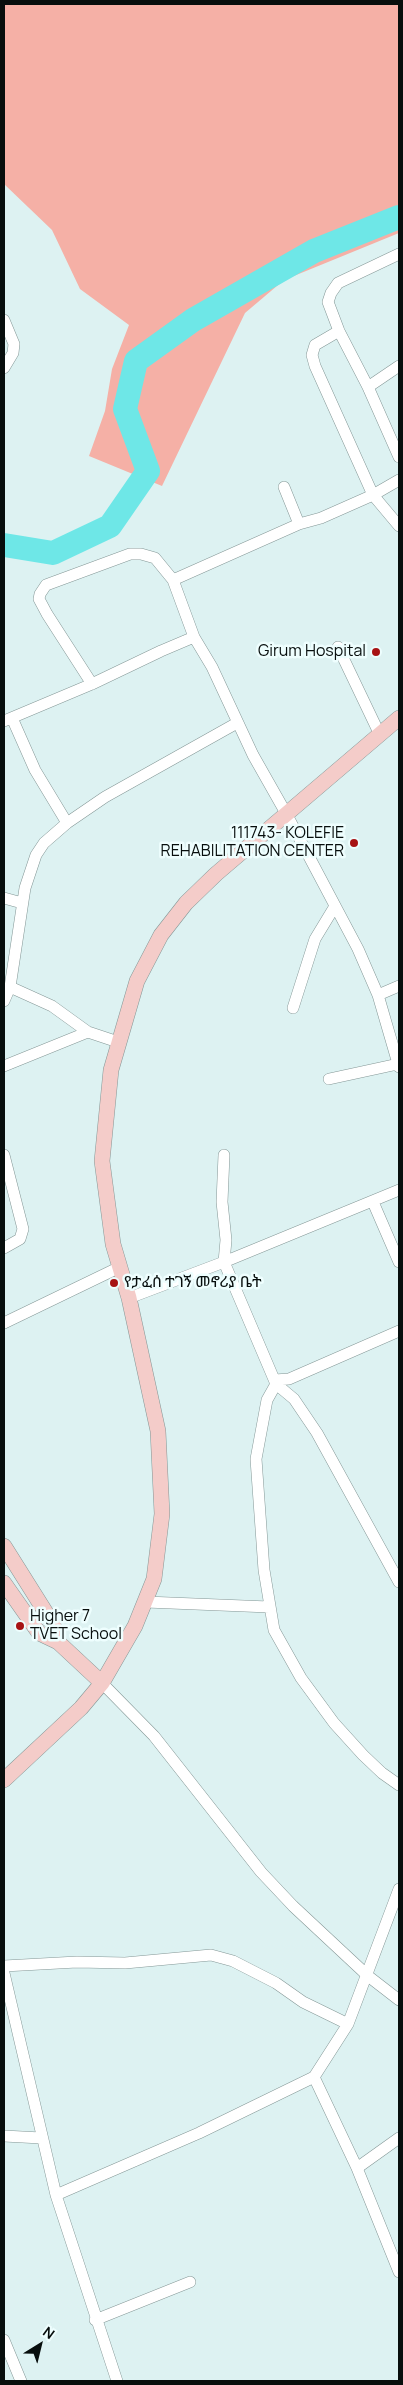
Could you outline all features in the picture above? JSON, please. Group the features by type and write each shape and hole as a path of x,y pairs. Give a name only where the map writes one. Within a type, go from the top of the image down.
{"main road":[{"path":"4,1780 80,1708 102,1683 135,1626 154,1579 160,1536 161,1471 158,1431 129,1298 113,1244 102,1161 106,1104 118,1042 138,981 161,935 171,921 216,874 399,718"},
{"path":"4,1546 53,1624 58,1642"},
{"path":"4,1583 39,1633 58,1642 102,1683"}],"street":[{"path":"399,254 338,284 331,293 328,302 339,331 368,387 399,458"},
{"path":"4,320 14,344 11,358 4,368"},
{"path":"339,331 318,342 312,355 315,366 373,495 399,526"},
{"path":"368,387 399,366"},
{"path":"173,580 299,524 321,518 373,495 399,480"},
{"path":"284,487 299,524"},
{"path":"92,684 39,599 43,588 46,585 130,554 141,554 155,558 173,580 194,637 212,667 257,762 358,949 378,995 396,1045 399,1065 330,1079"},
{"path":"67,823 8,720 194,637"},
{"path":"338,647 380,735"},
{"path":"4,1001 10,987 22,903 36,855 44,843 67,823 161,764 238,722"},
{"path":"4,898 22,903"},
{"path":"293,1008 315,939 335,906"},
{"path":"378,995 399,986"},
{"path":"10,987 52,1006 88,1032 118,1042"},
{"path":"4,1066 88,1032"},
{"path":"4,1155 23,1229 20,1239 4,1248"},
{"path":"224,1155 222,1202 226,1240 224,1262 276,1382 294,1399 317,1433 399,1582"},
{"path":"129,1298 224,1262 399,1190"},
{"path":"373,1202 399,1262"},
{"path":"4,1322 120,1267"},
{"path":"399,1331 289,1379 276,1382 266,1400 256,1459 264,1570 274,1630 284,1650 334,1723 363,1755 382,1773 399,1785"},
{"path":"146,1602 269,1607"},
{"path":"102,1683 154,1736 261,1872 292,1906 368,1976 399,2000"},
{"path":"56,2195 199,2133 314,2077 348,2024 368,1976 399,1889"},
{"path":"4,1966 77,1962 125,1963 211,1955 233,1961 276,1983 303,2002 348,2024"},
{"path":"4,1973 41,2138 56,2195 95,2320 117,2381"},
{"path":"314,2077 357,2168 399,2272"},
{"path":"4,2136 41,2138"},
{"path":"357,2168 399,2138"},
{"path":"95,2320 190,2282"},
{"path":"4,2340 21,2381"}],"shaded area":[{"path":"4,4 399,4 399,233 284,280 245,313 162,486 89,456 105,411 112,369 129,325 80,289 52,230 4,184"}],"waterway":[{"path":"4,545 53,553 110,526 148,471 125,409 136,361 193,320 314,251 399,217"}],"place":[{"name":"Girum Hospital","path":"376,652"},
{"name":"111743- KOLEFIE REHABILITATION CENTER","path":"354,843"},
{"name":"የታፈሰ ተገኝ መኖሪያ ቤት","path":"114,1283"},
{"name":"Higher 7 TVET School","path":"20,1626"}]}
